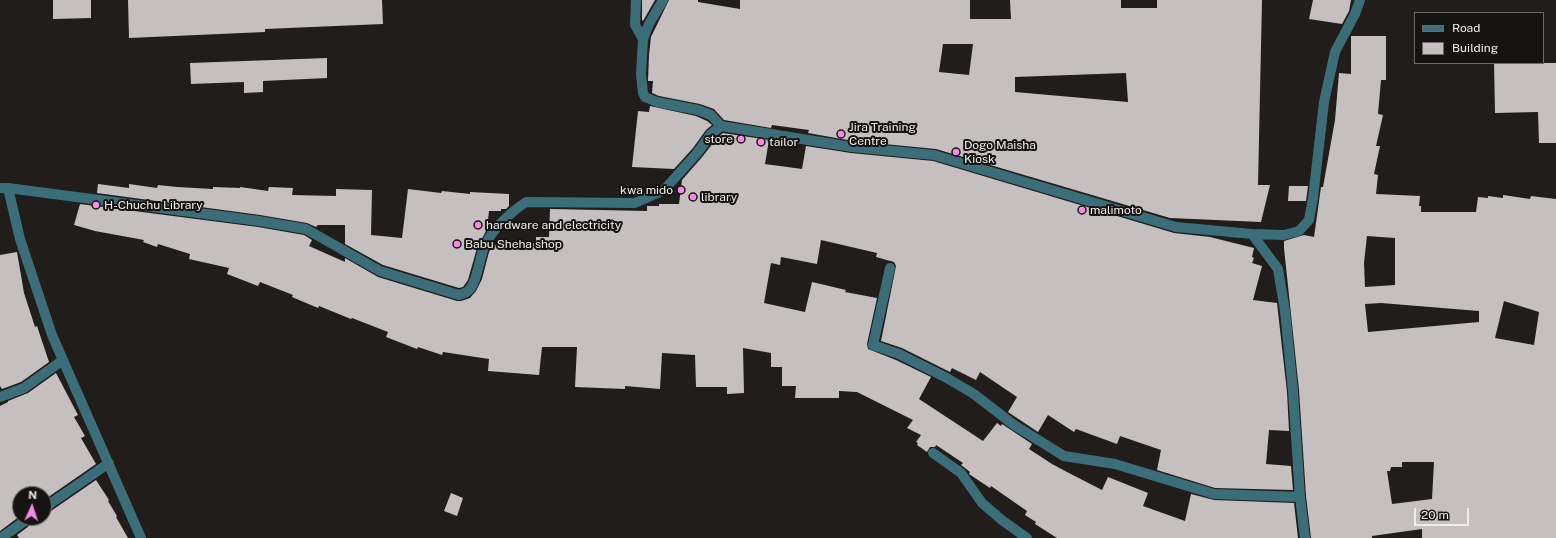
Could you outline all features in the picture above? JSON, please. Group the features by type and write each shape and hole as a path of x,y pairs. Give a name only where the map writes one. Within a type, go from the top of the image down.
{"street":[{"path":"636,0 635,25 643,39"},
{"path":"664,0 649,24 643,39 641,74 643,93 645,97 657,102 698,110 711,115 721,126 852,147 934,155 1176,226 1252,234 1284,235 1299,230 1309,220 1324,102 1333,59 1335,52 1355,14 1360,0"},
{"path":"141,538 52,335 4,188 259,221 306,230 380,271 459,296 468,292 473,284 485,245 498,226 526,202 635,203 664,190 698,152 711,134 721,126"},
{"path":"1252,234 1278,269 1285,311 1293,391 1300,498 1305,538"},
{"path":"890,268 872,345 899,354 945,377 974,394 1014,425 1064,456 1115,464 1214,494 1300,498"},
{"path":"0,397 24,388 63,360"},
{"path":"933,453 961,473 982,503 1003,521 1027,538"},
{"path":"52,502 109,463"},
{"path":"1,538 18,526"}],"building":[{"path":"53,0 91,0 91,18 53,19"},
{"path":"128,0 382,0 383,24 265,29 265,32 129,38"},
{"path":"642,0 655,0 643,21 642,20"},
{"path":"669,0 698,0 698,2 740,9 740,0 970,0 970,19 1011,19 1010,0 1121,0 1121,8 1157,8 1157,0 1262,0 1258,185 1270,185 1261,222 1170,218 936,149 853,141 808,133 809,130 772,125 771,128 724,120 714,109 700,104 659,96 652,93 653,81 648,81 651,37","holes":["943,44 973,44 969,75 939,72","1126,73 1128,102 1015,92 1015,77"]},
{"path":"1313,0 1351,0 1349,11 1342,24 1309,19"},
{"path":"1351,36 1386,36 1386,80 1381,80 1378,114 1383,115 1376,146 1380,146 1374,174 1378,175 1376,194 1420,196 1419,206 1421,206 1421,212 1476,212 1478,197 1488,198 1488,196 1503,198 1503,195 1530,199 1531,196 1556,199 1556,538 1422,538 1422,529 1372,536 1372,538 1311,538 1306,496 1299,390 1284,241 1304,235 1314,237 1321,187 1323,187 1335,120 1339,73 1351,74","holes":["1367,236 1395,238 1395,285 1365,287 1364,263","1504,301 1539,312 1534,345 1495,338","1381,303 1479,311 1479,322 1368,332 1365,304","1402,462 1434,462 1432,499 1392,504 1387,471 1390,471 1391,467 1402,467"]},
{"path":"327,58 327,78 263,81 263,92 244,93 244,82 191,84 190,63"},
{"path":"1556,63 1556,143 1539,143 1538,112 1495,113 1494,64"},
{"path":"650,106 696,116 712,125 706,130 693,148 674,169 632,167 638,111 649,112"},
{"path":"723,133 769,140 765,164 802,169 806,146 851,153 933,161 1174,233 1210,237 1254,248 1252,257 1254,258 1252,263 1262,266 1253,300 1277,303 1287,392 1289,431 1269,430 1266,464 1291,466 1293,490 1215,488 1157,470 1161,450 1120,436 1117,444 1076,429 1074,432 1048,415 1038,432 1008,412 1017,397 980,372 976,380 952,368 950,372 902,348 881,341 896,266 894,262 876,257 877,253 821,240 817,264 781,257 780,265 771,263 764,303 805,312 812,282 846,290 845,292 877,298 867,344 868,349 896,360 931,377 919,399 983,441 997,423 1001,426 1002,424 1032,444 1029,449 1067,472 1102,490 1108,477 1148,493 1143,506 1185,521 1191,494 1214,500 1294,503 1298,538 1057,538 1035,524 1036,522 1025,515 1027,511 991,486 990,488 969,474 970,472 961,465 963,463 936,445 935,447 930,447 927,452 917,445 918,443 916,442 921,435 907,428 913,420 857,392 839,391 839,398 795,398 796,386 782,386 782,367 771,367 771,353 743,348 744,393 727,394 727,387 696,387 695,355 662,353 660,389 625,386 625,389 575,387 577,347 542,347 539,375 488,371 489,359 443,352 442,355 418,347 417,349 386,337 388,332 319,306 318,308 292,297 293,295 260,282 258,286 227,274 229,268 189,259 190,254 158,244 157,247 143,242 144,240 95,231 74,225 80,204 258,227 304,235 312,240 309,246 345,262 345,258 378,277 461,301 470,298 476,291 482,279 489,252 493,245 536,243 536,237 549,237 550,209 647,211 647,206 659,206 659,204 679,204 682,180 716,139"},
{"path":"98,184 129,188 129,184 157,188 158,185 213,189 213,187 240,187 268,191 269,187 293,188 292,195 336,196 336,189 372,190 371,235 402,238 408,189 441,193 442,191 470,194 470,192 509,194 509,206 506,209 501,209 501,211 489,211 487,229 477,248 468,280 463,287 459,288 383,265 345,244 345,225 318,225 316,227 307,223 260,215 97,193"},
{"path":"1289,186 1308,186 1306,201 1288,201"},
{"path":"17,252 24,293 35,327 37,326 49,362 21,382 2,389 0,386 0,255"},
{"path":"56,373 78,415 74,417 85,436 81,438 96,464 52,494 52,486 12,486 12,522 0,531 0,406 28,393"},
{"path":"96,480 109,500 108,501 117,516 116,517 128,538 19,538 17,535 29,526 52,526 52,510"},
{"path":"451,493 463,498 457,516 444,511"}],"place":[{"name":"Jira Training Centre","path":"841,134"},
{"name":"store","path":"741,139"},
{"name":"tailor","path":"761,142"},
{"name":"Dogo Maisha Kiosk","path":"956,152"},
{"name":"kwa mido","path":"681,190"},
{"name":"library","path":"693,197"},
{"name":"H-Chuchu Library","path":"96,205"},
{"name":"malimoto","path":"1082,210"},
{"name":"hardware and electricity","path":"478,225"},
{"name":"Babu Sheha shop","path":"457,244"}]}
